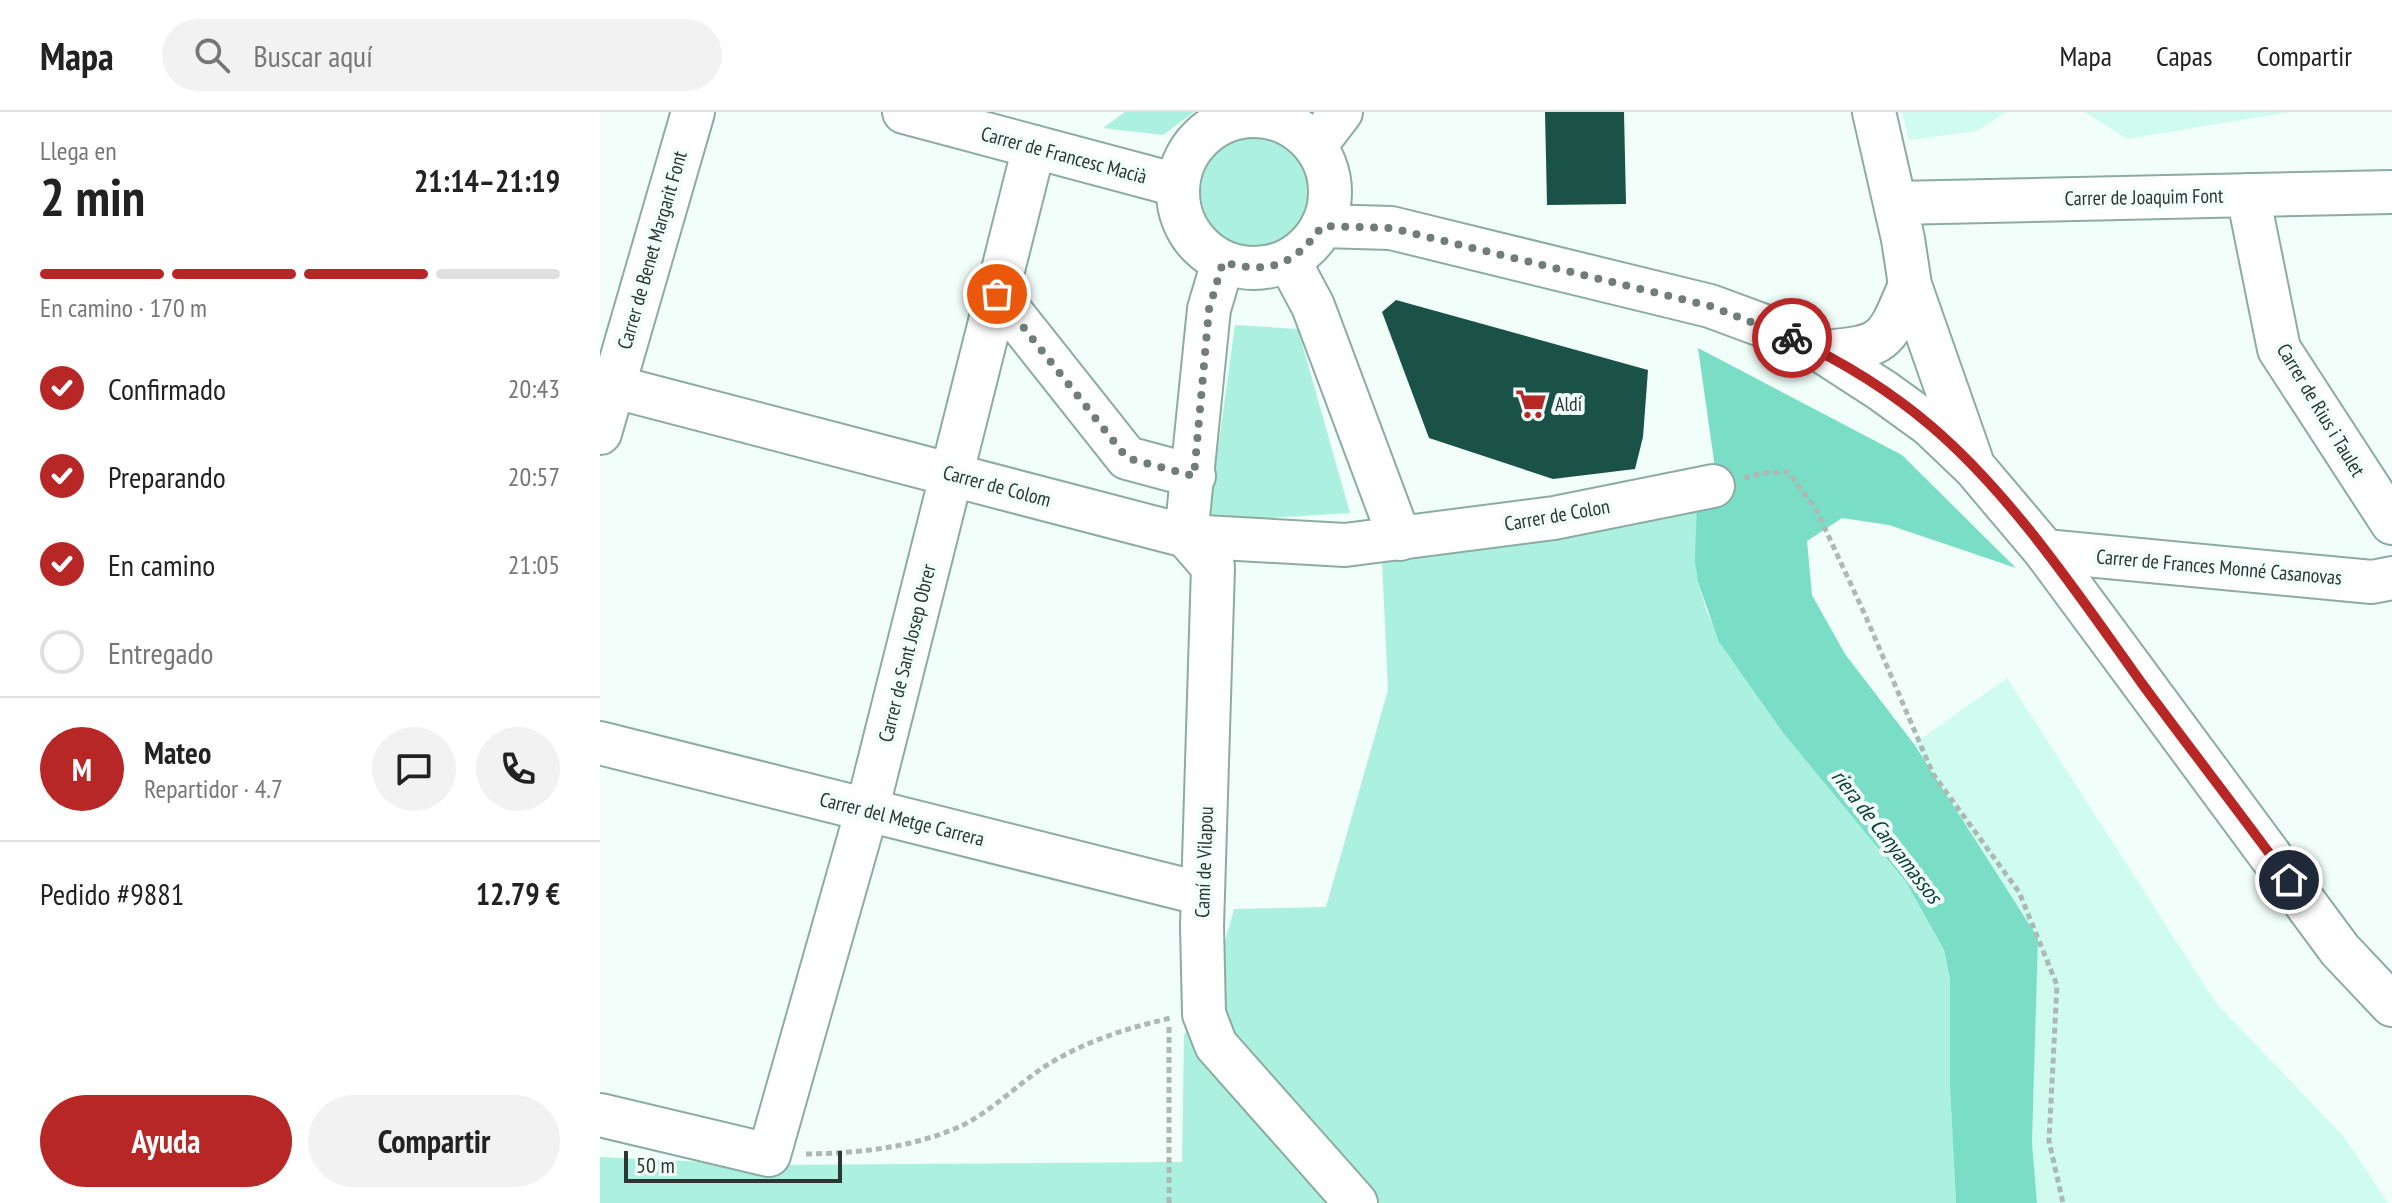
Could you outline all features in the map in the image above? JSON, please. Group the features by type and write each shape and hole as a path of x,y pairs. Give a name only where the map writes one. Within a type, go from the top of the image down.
{"street":[{"name":"Carrer de Benet Margarit Font","path":"600,433 606,385 693,112"},
{"name":"Carrer de Francesc Macià","path":"904,112 1177,185"},
{"path":"1315,146 1341,112"},
{"path":"1874,112 1896,203 1910,285 1974,467"},
{"path":"1261,114 1291,126 1315,146 1328,171 1329,206 1322,226 1308,246 1289,261 1267,268 1245,268 1223,262 1203,249 1187,231 1177,201 1177,185 1182,164 1193,145 1207,132 1232,119 1261,114"},
{"name":"Carrer de Sant Josep Obrer","path":"769,1155 867,810 1034,147"},
{"path":"1330,185 1391,228"},
{"name":"Carrer de Joaquim Font","path":"1896,203 2392,192"},
{"name":"Carrer de Rius i Taulet","path":"2248,195 2279,349 2392,523"},
{"path":"1322,226 1391,228 1710,306 1783,333 1823,352 1930,425 1974,467 2045,551 2340,950 2392,1005"},
{"path":"1289,261 1313,306 1400,539"},
{"path":"1186,536 1209,309 1223,262"},
{"path":"1823,352 1861,349 1884,337 1896,319 1910,285"},
{"path":"997,294 1127,458 1194,476"},
{"name":"Carrer de Colom","path":"606,385 1186,536 1345,545 1400,539"},
{"name":"Carrer de Colon","path":"1400,539 1554,518 1713,486"},
{"name":"Camí de Vilapou","path":"1186,536 1213,567 1203,894 1186,1016 1216,1045 1356,1203"},
{"name":"Carrer de Frances Monné Casanovas","path":"2045,551 2372,582 2392,578"},
{"name":"Carrer del Metge Carrera","path":"600,743 1203,894"},
{"path":"600,1115 769,1155"}],"path":[{"path":"1713,486 1763,473 1788,472 1816,509 1933,774 2019,892 2057,985 2049,1141 2063,1203"},
{"path":"769,1155 892,1148 932,1137 964,1124 1078,1047 1127,1029 1186,1016 1169,1203"}],"shaded area":[{"path":"1125,112 1194,112 1163,135 1103,128"},
{"path":"1902,112 2007,112 1976,131 1909,140"},
{"path":"2085,112 2289,112 2127,139"},
{"path":"1256,137 1277,141 1295,153 1307,171 1311,192 1307,213 1295,231 1277,243 1256,247 1235,243 1217,231 1205,213 1201,192 1205,171 1217,153 1235,141"},
{"path":"1235,325 1298,329 1350,513 1208,522"},
{"path":"1698,348 1902,455 2016,568 1889,525 1842,518 1807,541 1812,595 1845,654 1914,744 2038,938 2032,1143 2037,1203 1956,1203 1950,1088 1950,979 1944,950 1906,882 1784,734 1719,642 1698,582 1695,561 1697,500 1719,496"},
{"path":"1697,500 1698,582 1707,612 1727,654 1784,734 1906,882 1944,950 1950,979 1950,1088 1956,1203 600,1203 600,1157 770,1165 1182,1162 1184,1035 1215,977 1234,909 1326,907 1388,690 1382,561"},
{"path":"2007,678 2216,1003 2345,1138 2388,1203 2037,1203 2032,1143 2038,938 1914,744"}],"building":[{"path":"1545,112 1624,112 1626,204 1547,205"},
{"name":"Aldi","path":"1396,300 1648,370 1643,437 1635,469 1553,479 1429,438 1382,312"}],"waterway":[{"name":"riera de Canyamassos","path":"1743,537 1741,618 1752,665 1908,856 1953,924 1974,965 1977,979 1976,1019 1965,1130 1970,1203"}],"way so far":[{"path":"997,294 1127,458 1194,476 1209,309 1223,262 1245,268 1267,268 1289,261 1308,246 1322,226 1391,228 1710,306 1792,338"}],"place":[{"name":"Aldi","path":"1531,404"}],"route":[{"path":"1792,338 1823,352 1883,391 1930,425 1974,467 2045,551 2289,880"}]}
